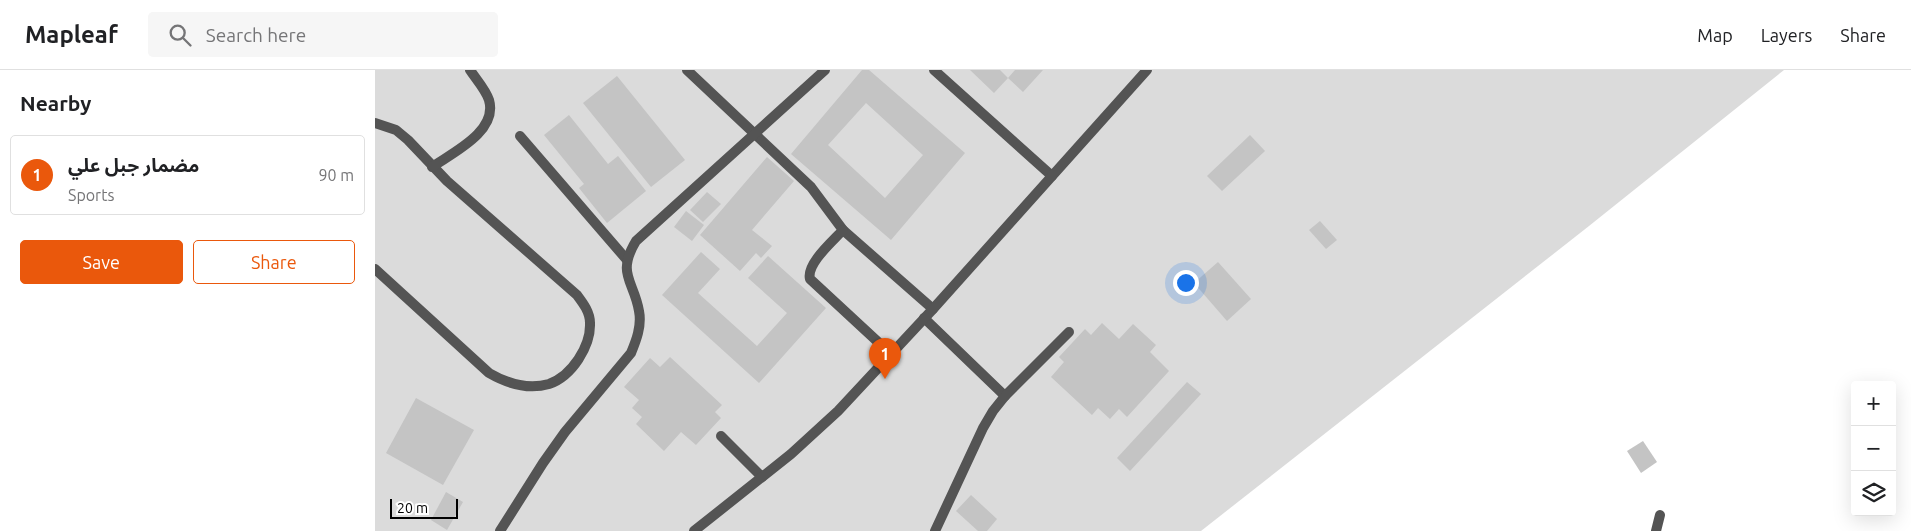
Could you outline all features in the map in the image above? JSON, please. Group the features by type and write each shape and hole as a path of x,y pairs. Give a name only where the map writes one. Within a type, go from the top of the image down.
{"lane":[{"path":"433,167 479,134 489,117 488,98 470,70"},
{"path":"687,70 811,187 843,230 933,309"},
{"path":"500,531 548,455 631,353 636,340 639,312 628,279 627,260 636,241 825,70"},
{"path":"934,70 1052,176"},
{"path":"694,531 815,433 933,309 1147,70"},
{"path":"375,123 396,130 408,140 433,167 577,295 586,307 590,321 589,336 584,350 564,375 550,384 519,386 489,374 375,270"},
{"path":"520,136 627,260"},
{"path":"843,230 811,265 810,279 891,354"},
{"path":"924,318 1005,396"},
{"path":"935,531 983,428 1005,396 1069,332"},
{"path":"721,436 762,477"},
{"path":"1656,531 1660,515"}],"shaded area":[{"path":"375,70 1784,70 1201,531 375,531"}],"building":[{"path":"862,70 869,70 965,153 891,240 791,154","holes":["866,103 923,155 885,198 828,145"]},
{"path":"970,70 1000,70 1008,78 994,93"},
{"path":"1015,70 1043,70 1023,92 1008,78"},
{"path":"617,76 685,160 651,187 583,103"},
{"path":"569,115 608,164 618,156 646,191 607,223 579,188 584,184 544,135"},
{"path":"1250,135 1265,151 1222,191 1207,176"},
{"path":"767,157 794,181 752,230 772,246 761,258 756,253 740,271 700,235"},
{"path":"707,192 721,204 703,222 690,210"},
{"path":"686,211 704,225 692,241 674,227"},
{"path":"1320,221 1337,240 1326,249 1309,230"},
{"path":"701,252 720,269 698,293 757,346 787,313 748,278 768,256 826,308 759,383 662,295"},
{"path":"1218,262 1251,299 1227,321 1194,283"},
{"path":"1102,323 1119,339 1133,324 1156,345 1150,352 1169,371 1127,417 1119,409 1110,419 1098,408 1092,415 1051,377 1064,362 1059,357 1085,329 1091,335"},
{"path":"670,357 722,405 715,412 721,418 696,445 681,432 664,451 636,424 642,417 632,408 639,400 624,387 650,358 660,367"},
{"path":"1187,382 1201,394 1130,471 1117,458"},
{"path":"416,398 474,430 443,485 386,453"},
{"path":"1643,441 1657,462 1641,473 1627,451"},
{"path":"446,492 463,502 447,530 431,520"},
{"path":"971,495 997,519 987,531 978,531 956,511"}],"place":[{"name":"مضمار جبل علي","path":"885,379"}]}
